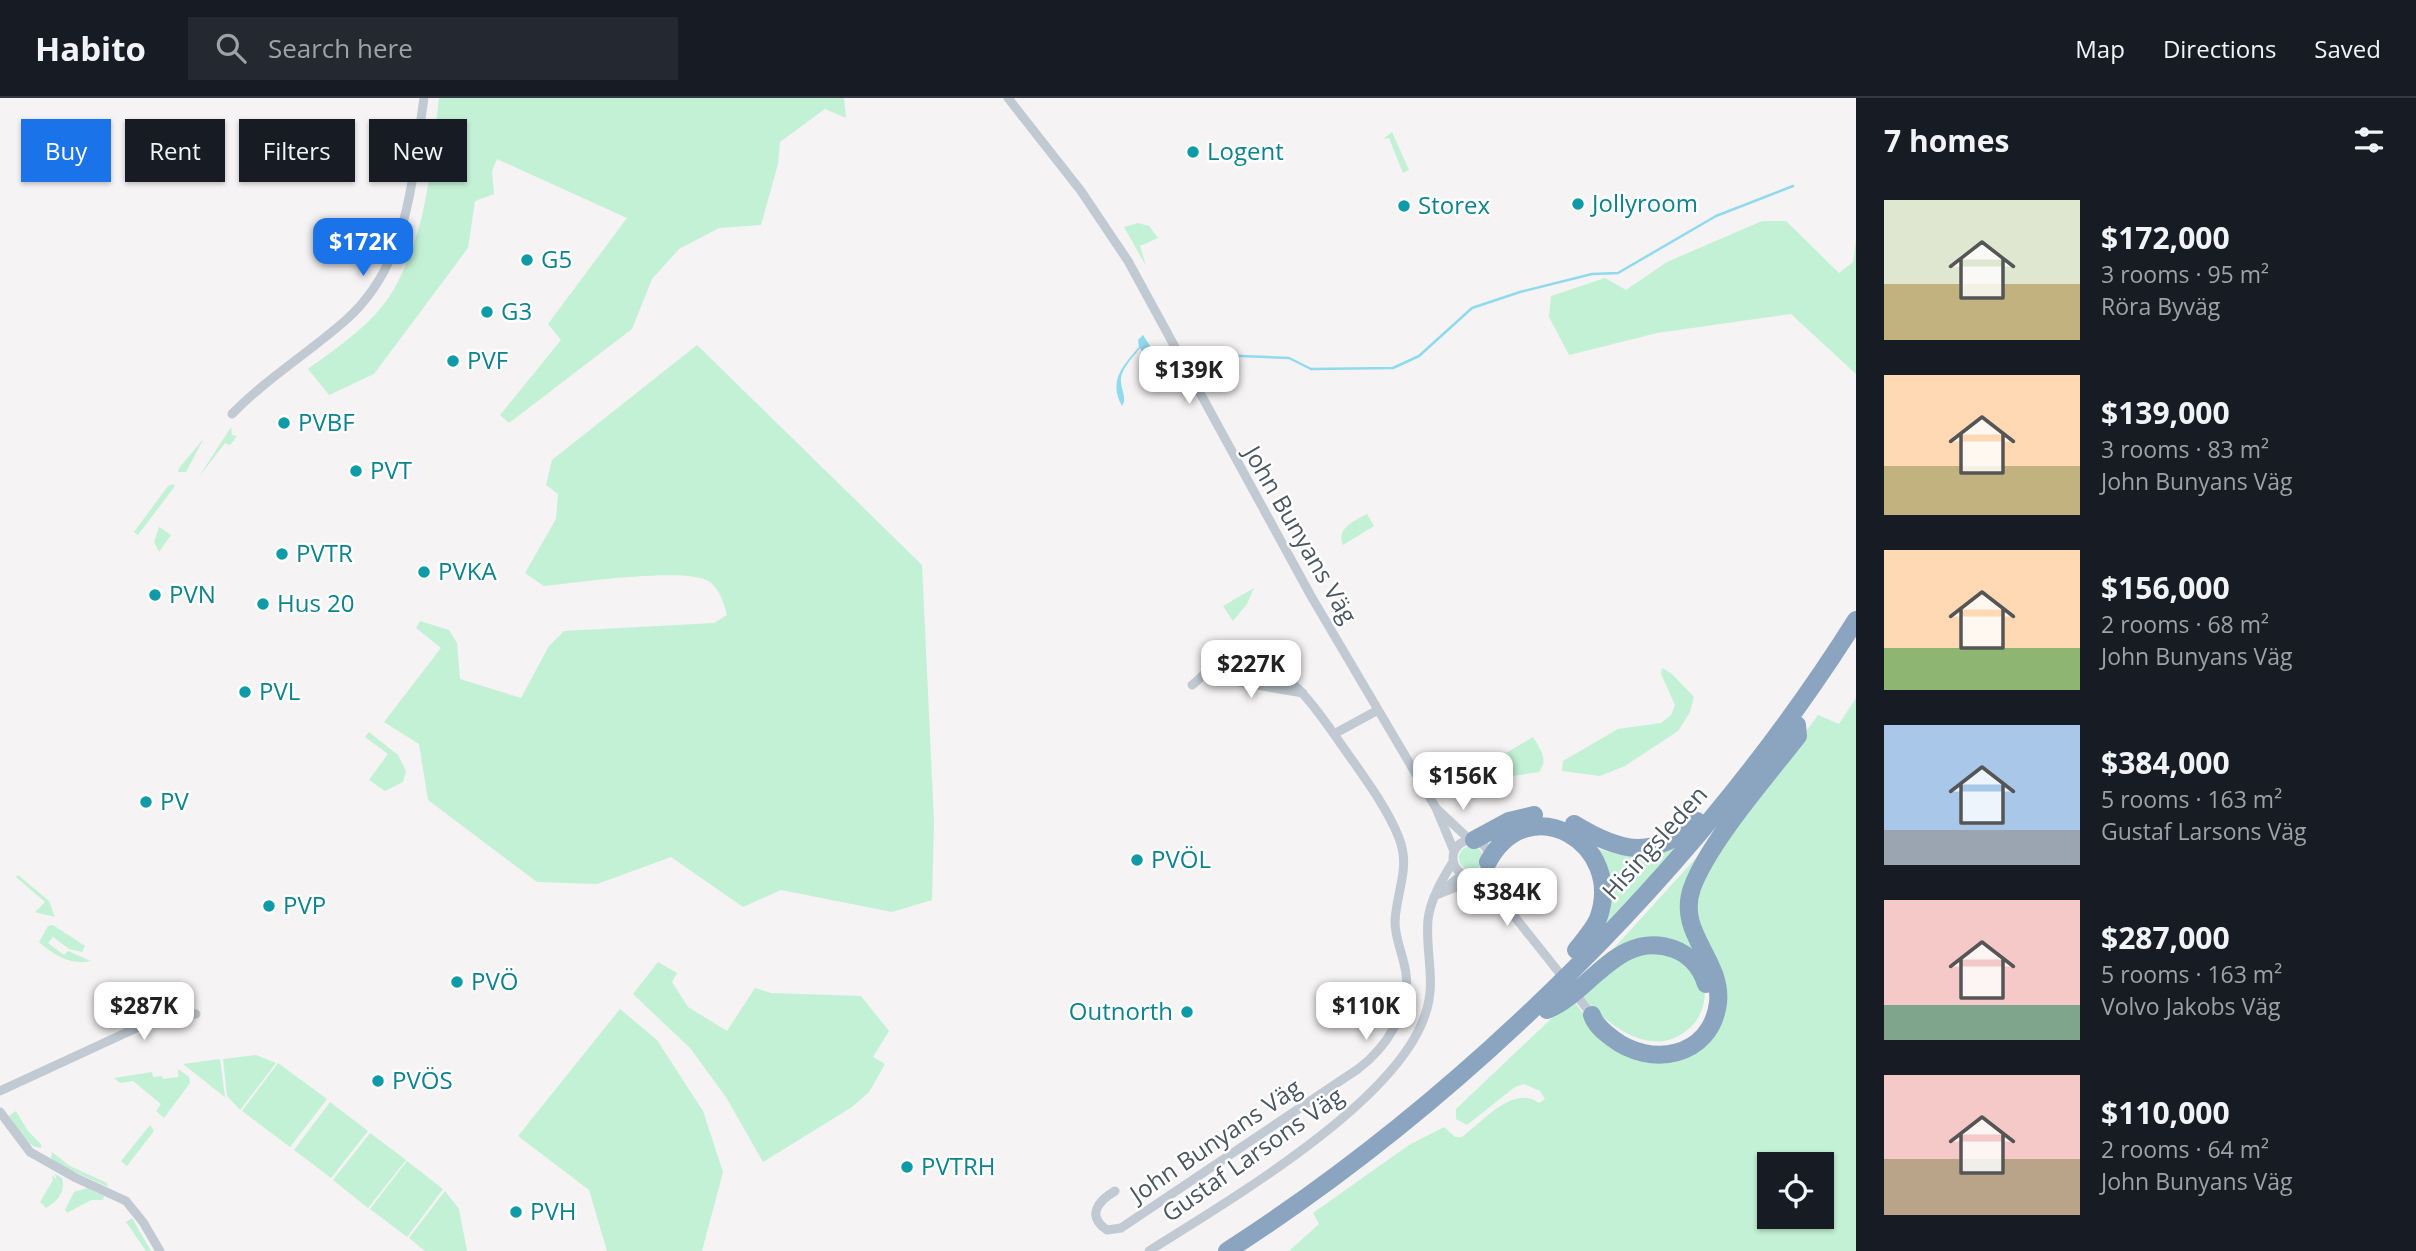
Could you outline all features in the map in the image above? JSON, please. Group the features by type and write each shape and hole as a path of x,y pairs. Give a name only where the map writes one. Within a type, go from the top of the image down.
{"highway":[{"name":"Hisingsleden","path":"1227,1251 1363,1156 1498,1041 1623,916 1742,780 1806,695 1856,620"},
{"name":"Hisingsleden","path":"1248,1251 1332,1192 1420,1123 1547,1010 1693,854 1797,725 1856,640"},
{"path":"1592,1015 1594,1022 1616,1041 1646,1055 1678,1053 1694,1045 1707,1032 1716,1013 1718,993 1714,974 1691,928 1688,909 1691,890 1724,834 1798,736 1797,725"},
{"path":"1472,840 1514,819 1544,815 1567,821 1610,845 1627,848 1655,845 1688,829 1732,781 1742,780"},
{"path":"1484,868 1498,845 1520,829 1534,825 1549,827 1567,832 1583,844 1597,862 1603,887 1602,904 1592,931 1542,990 1502,1028 1498,1041"},
{"path":"1547,1010 1562,1004 1613,960 1642,947 1660,946 1678,951 1695,963 1706,982 1707,1002 1702,1018 1688,1035 1670,1044 1637,1042 1592,1015"}],"street":[{"path":"232,414 257,390 345,321 382,276 401,234 424,98"},
{"name":"John Bunyans Väg","path":"1008,98 1081,191 1128,261 1224,441 1436,808 1454,850"},
{"name":"John Bunyans Väg","path":"1115,1191 1100,1201 1095,1210 1097,1220 1107,1230 1121,1228 1358,1069 1381,1047 1401,1013 1406,995 1406,975 1395,920 1405,873 1402,847 1394,828 1334,734 1303,693 1281,673 1253,664 1220,665 1210,668 1205,676 1192,685"},
{"path":"1205,676 1303,693"},
{"path":"1334,734 1378,710"},
{"name":"John Bunyans Väg","path":"1436,808 1472,840"},
{"path":"1470,876 1459,872 1453,862 1454,850 1462,842 1472,840 1486,848 1484,868 1501,896 1592,1015"},
{"name":"Gustaf Larsons Väg","path":"1149,1251 1320,1135 1364,1100 1396,1067 1420,1030 1429,1001 1432,972 1428,918 1453,862"},
{"path":"1436,895 1450,884 1484,868"},
{"path":"1436,895 1460,886 1501,896"},
{"path":"0,1091 156,1019 196,1014"},
{"path":"0,1112 30,1152 76,1178 126,1201 144,1222 160,1251"}],"green space":[{"path":"439,98 844,98 846,118 825,109 780,142 778,164 761,225 719,228 679,249 652,279 632,329 509,423 500,415 561,340 548,324 627,218 497,159 492,171 494,194 475,201 468,248 374,374 329,395 308,369 355,334 377,313 394,289 414,243 428,182 467,182 467,119 436,119"},
{"path":"1392,132 1409,170 1403,173 1389,138 1383,139"},
{"path":"1762,221 1786,221 1839,273 1853,262 1856,239 1856,374 1791,314 1657,333 1569,355 1549,317 1551,296 1605,278 1626,290 1667,262"},
{"path":"1138,223 1149,226 1158,238 1140,246 1146,266 1124,227"},
{"path":"697,345 922,565 934,821 932,900 892,912 781,890 743,907 671,857 597,884 537,882 428,800 419,744 384,722 441,648 416,628 420,621 449,630 457,643 460,679 521,698 549,646 564,631 714,623 727,615 716,589 710,582 698,577 656,575 544,586 525,573 556,519 558,494 546,485 552,460"},
{"path":"231,427 232,435 237,436 230,445 225,443 198,478"},
{"path":"204,438 186,472 178,472 179,468"},
{"path":"168,486 175,486 138,535 134,532"},
{"path":"1367,514 1374,526 1343,545 1341,539 1344,530"},
{"path":"159,527 171,535 159,552 154,542"},
{"path":"1254,588 1247,604 1233,621 1223,606"},
{"path":"1662,668 1671,673 1694,697 1690,712 1678,731 1625,766 1600,776 1562,771 1563,761 1618,729 1661,723 1671,715 1675,705 1661,674"},
{"path":"1856,698 1856,1251 1289,1251 1319,1224 1313,1213 1409,1145 1444,1127 1455,1137 1462,1137 1509,1101 1529,1098 1539,1103 1545,1099 1540,1091 1524,1084 1515,1087 1467,1125 1456,1119 1456,1109 1572,999 1597,1031 1646,1061 1714,1031 1711,956 1693,900 1713,857 1818,715 1839,724"},
{"path":"369,732 398,755 406,771 403,782 385,791 369,780 388,754 365,737"},
{"path":"1533,737 1543,758 1539,772 1485,780 1475,777 1477,770"},
{"path":"1716,836 1690,882 1708,968 1681,947 1605,958"},
{"path":"1683,842 1588,942 1597,927 1595,848 1639,855"},
{"path":"1471,846 1479,850 1483,858 1479,866 1471,870 1463,866 1459,858 1463,850"},
{"path":"18,875 49,901 55,917 35,912 45,902 16,877"},
{"path":"53,925 85,946 82,952 69,949 53,937 48,943 64,955 68,951 91,961 77,962 63,958 39,942 48,926"},
{"path":"1641,951 1679,955 1705,993 1697,1019 1686,1031 1672,1039 1642,1039 1627,1033 1599,1014 1578,991"},
{"path":"658,962 677,973 672,982 688,1007 727,1031 755,988 771,993 861,996 889,1031 873,1057 885,1064 869,1092 852,1107 763,1162 726,1097 690,1048 633,994"},
{"path":"620,1009 657,1040 703,1111 723,1172 702,1251 607,1251 589,1190 518,1136"},
{"path":"256,1055 276,1063 240,1110 227,1096 223,1059"},
{"path":"220,1059 225,1097 226,1098 183,1064"},
{"path":"278,1063 327,1099 290,1147 242,1111"},
{"path":"178,1069 189,1077 190,1083 164,1118 156,1111 161,1104 133,1081 120,1083 114,1078 152,1072 153,1077 162,1076 163,1079 178,1077"},
{"path":"330,1102 368,1131 331,1178 294,1150"},
{"path":"16,1111 28,1131 41,1144 41,1148 26,1141 18,1131 9,1116"},
{"path":"150,1125 154,1131 127,1166 121,1161"},
{"path":"370,1133 406,1160 368,1208 333,1180"},
{"path":"52,1152 70,1166 107,1183 108,1187 55,1163 51,1159"},
{"path":"407,1161 443,1189 407,1237 370,1209"},
{"path":"55,1174 62,1178 62,1192 54,1203 46,1208 40,1202 53,1180 52,1175 56,1179"},
{"path":"88,1188 104,1196 103,1200 91,1200 67,1213 65,1210 74,1192"},
{"path":"445,1191 459,1209 467,1251 425,1251 409,1238"},
{"path":"132,1218 151,1251 146,1251 126,1222"}],"water":[{"path":"1143,335 1154,352 1146,358 1140,348 1126,366 1121,378 1124,400 1122,406 1116,388 1119,374 1139,347 1138,340"}],"waterway":[{"path":"1192,354 1289,358 1311,369 1393,368 1419,356 1472,308 1520,292 1592,274 1618,273 1716,216 1793,186"},
{"path":"1140,370 1146,358"},
{"path":"1147,381 1164,370"}],"place":[{"name":"Logent","path":"1193,152"},
{"name":"Jollyroom","path":"1578,204"},
{"name":"Storex","path":"1404,206"},
{"name":"G5","path":"527,260"},
{"name":"G3","path":"487,312"},
{"name":"PVF","path":"453,361"},
{"name":"PVBF","path":"284,423"},
{"name":"PVT","path":"356,471"},
{"name":"PVTR","path":"282,554"},
{"name":"PVKA","path":"424,572"},
{"name":"PVN","path":"155,595"},
{"name":"Hus 20","path":"263,604"},
{"name":"PVL","path":"245,692"},
{"name":"PV","path":"146,802"},
{"name":"PVÖL","path":"1137,860"},
{"name":"PVP","path":"269,906"},
{"name":"PVÖ","path":"457,982"},
{"name":"Outnorth","path":"1187,1012"},
{"name":"PVÖS","path":"378,1081"},
{"name":"PVTRH","path":"907,1167"},
{"name":"PVH","path":"516,1212"}]}
